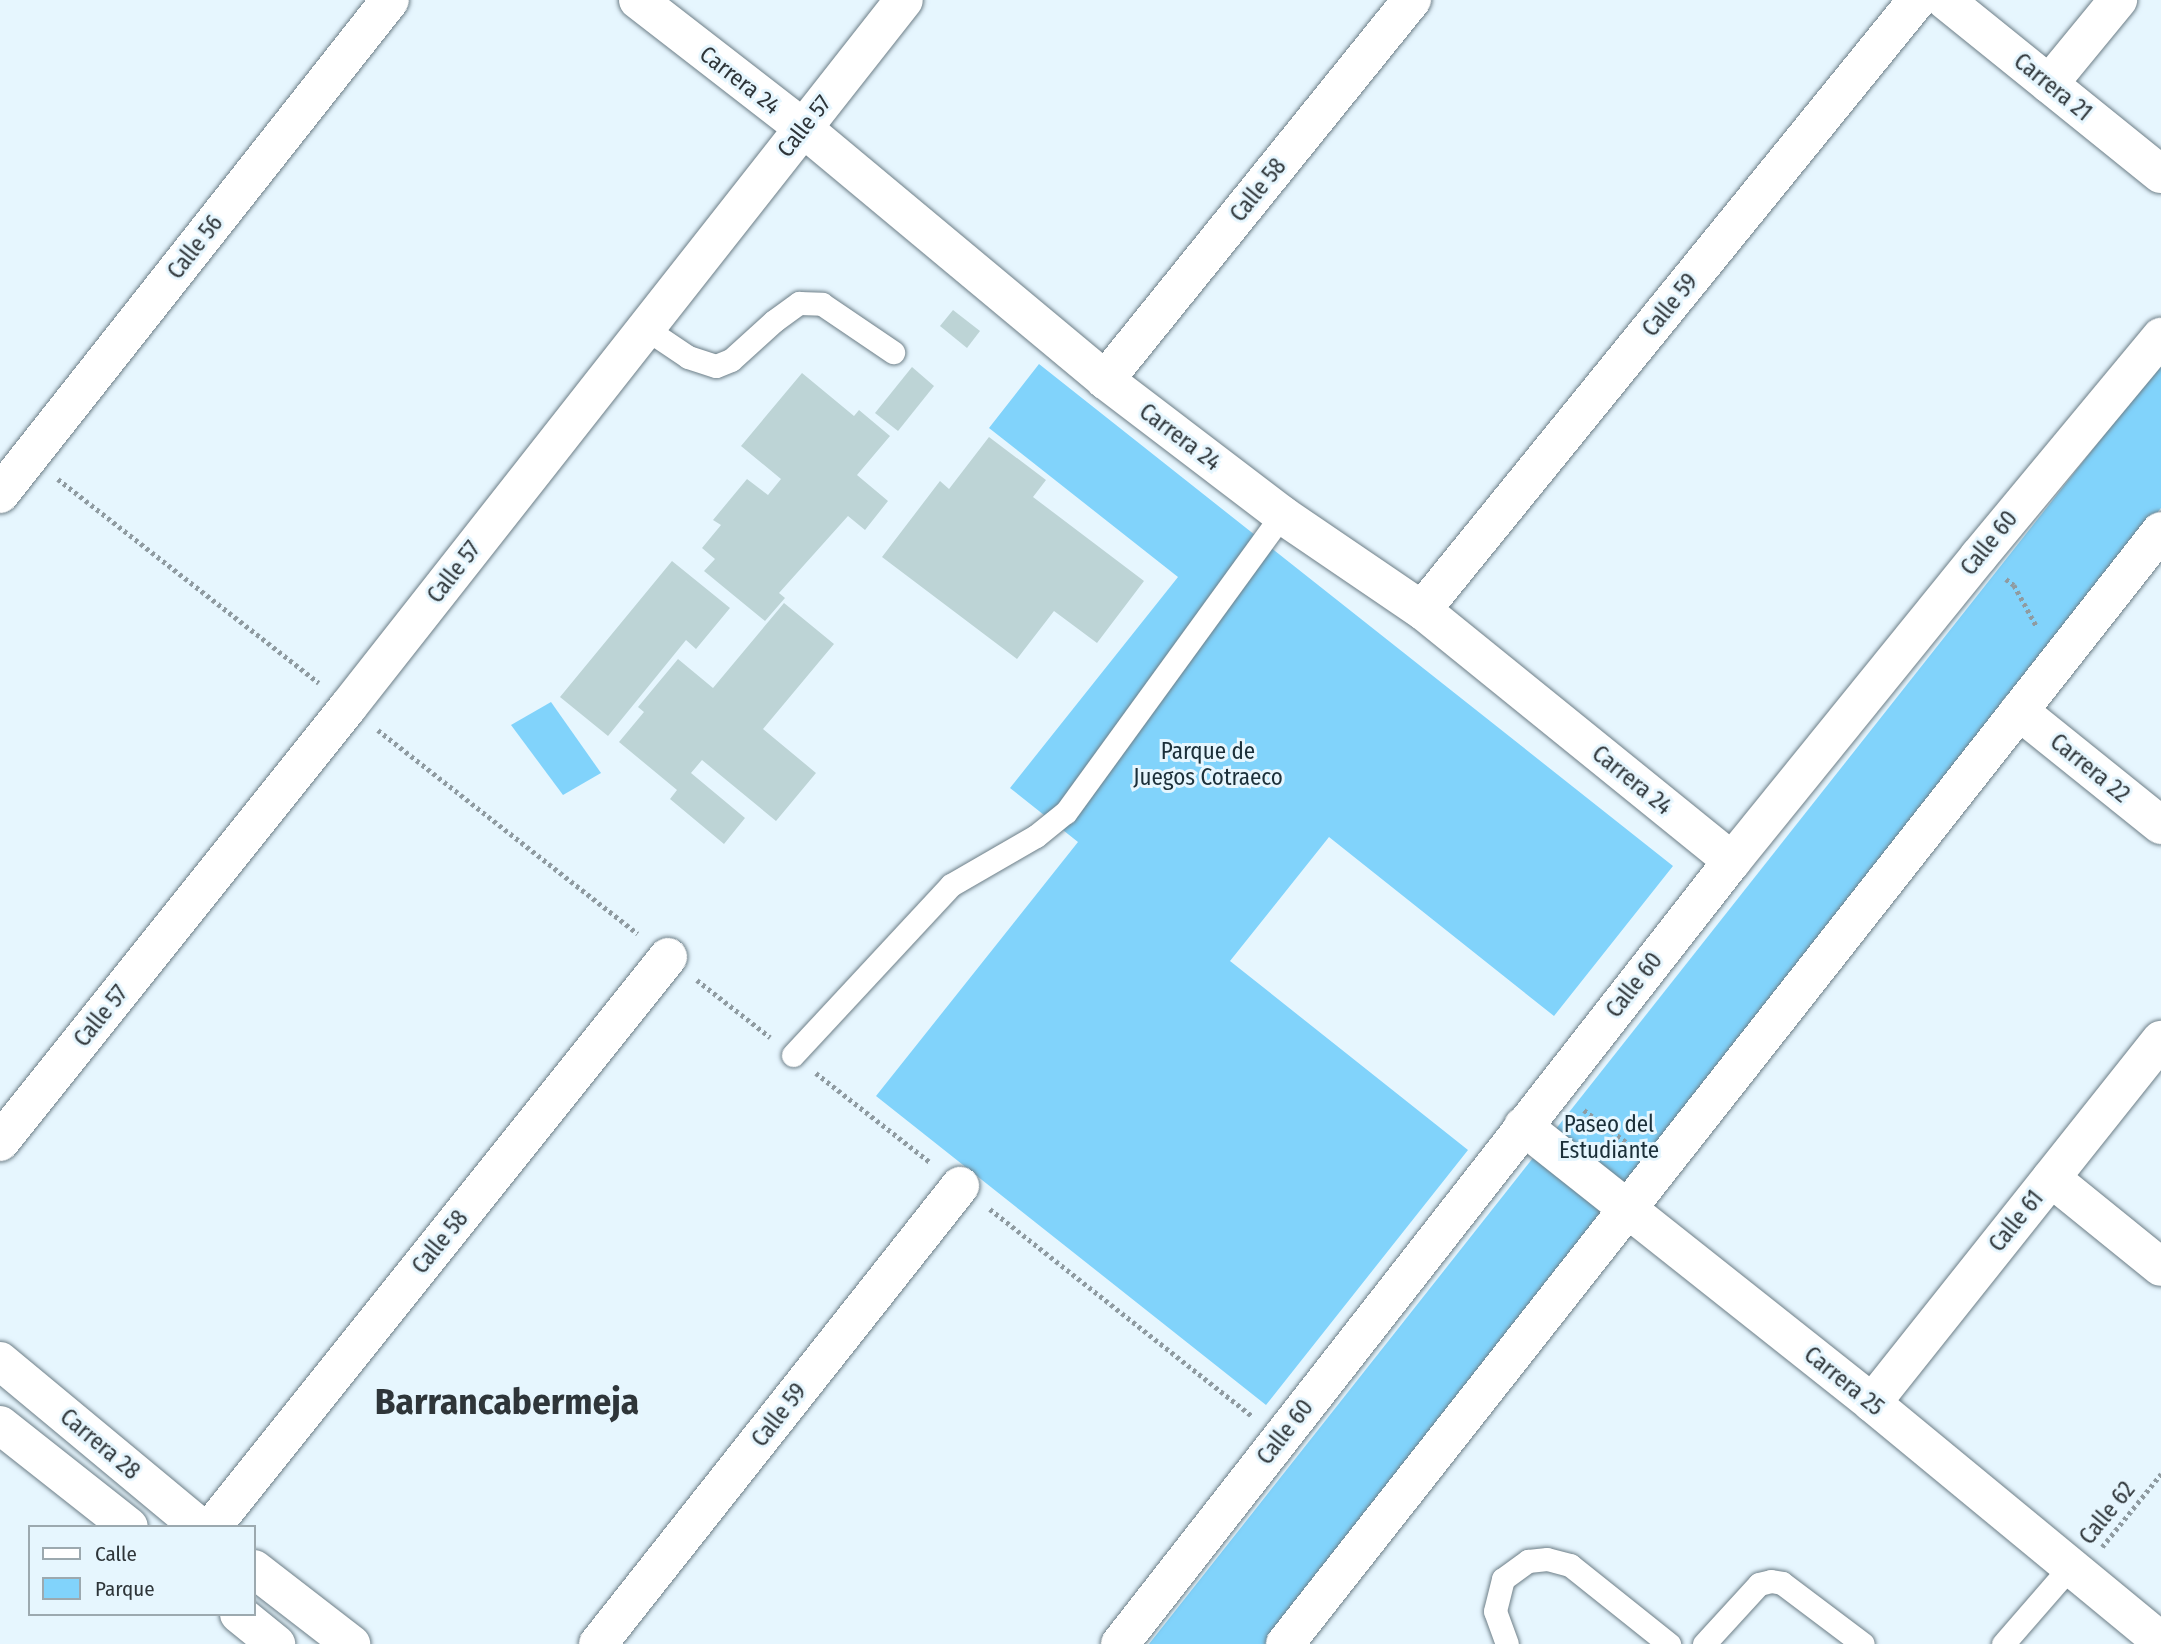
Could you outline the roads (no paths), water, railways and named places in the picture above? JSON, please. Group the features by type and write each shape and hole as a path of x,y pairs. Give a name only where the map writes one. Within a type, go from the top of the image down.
{"street":[{"name":"Calle 56","path":"0,494 390,0"},
{"name":"Carrera 24","path":"638,0 803,128 1105,380 1282,515 1422,610 1732,861"},
{"name":"Calle 57","path":"0,1142 904,0"},
{"name":"Calle 58","path":"1105,380 1412,0"},
{"name":"Calle 59","path":"1422,610 1917,0"},
{"name":"Carrera 21","path":"1945,0 2161,174"},
{"path":"2049,84 2118,0"},
{"name":"Calle 60","path":"1120,1644 1732,861 2161,337"},
{"path":"1285,1644 1626,1207 2161,531"},
{"name":"Carrera 22","path":"2019,711 2161,825"},
{"name":"Calle 58","path":"214,1525 668,957"},
{"name":"Calle 61","path":"1871,1403 2161,1040"},
{"name":"Carrera 25","path":"1523,1126 1871,1403 2161,1641"},
{"path":"2051,1178 2161,1267"},
{"name":"Calle 59","path":"598,1644 960,1186"},
{"name":"Carrera 28","path":"0,1361 198,1525"},
{"name":"Carrera 28","path":"0,1425 125,1525"},
{"path":"256,1571 351,1644"},
{"path":"241,1616 276,1644"}],"lane":[{"path":"645,328 688,357 716,366 731,360 774,321 799,303 822,304 893,352"},
{"path":"793,1055 951,885 1036,836 1066,812 1282,515"},
{"path":"1507,1644 1494,1611 1503,1579 1528,1561 1547,1559 1570,1565 1669,1644"},
{"path":"2003,1644 2075,1571"},
{"path":"1704,1644 1759,1584 1772,1581 1782,1583 1863,1644"}],"district":[{"name":"Barrancabermeja","path":"507,1402"}],"park label":[{"name":"Parque de Juegos Cotraeco","path":"1208,764"},
{"name":"Paseo del Estudiante","path":"1609,1137"}]}
